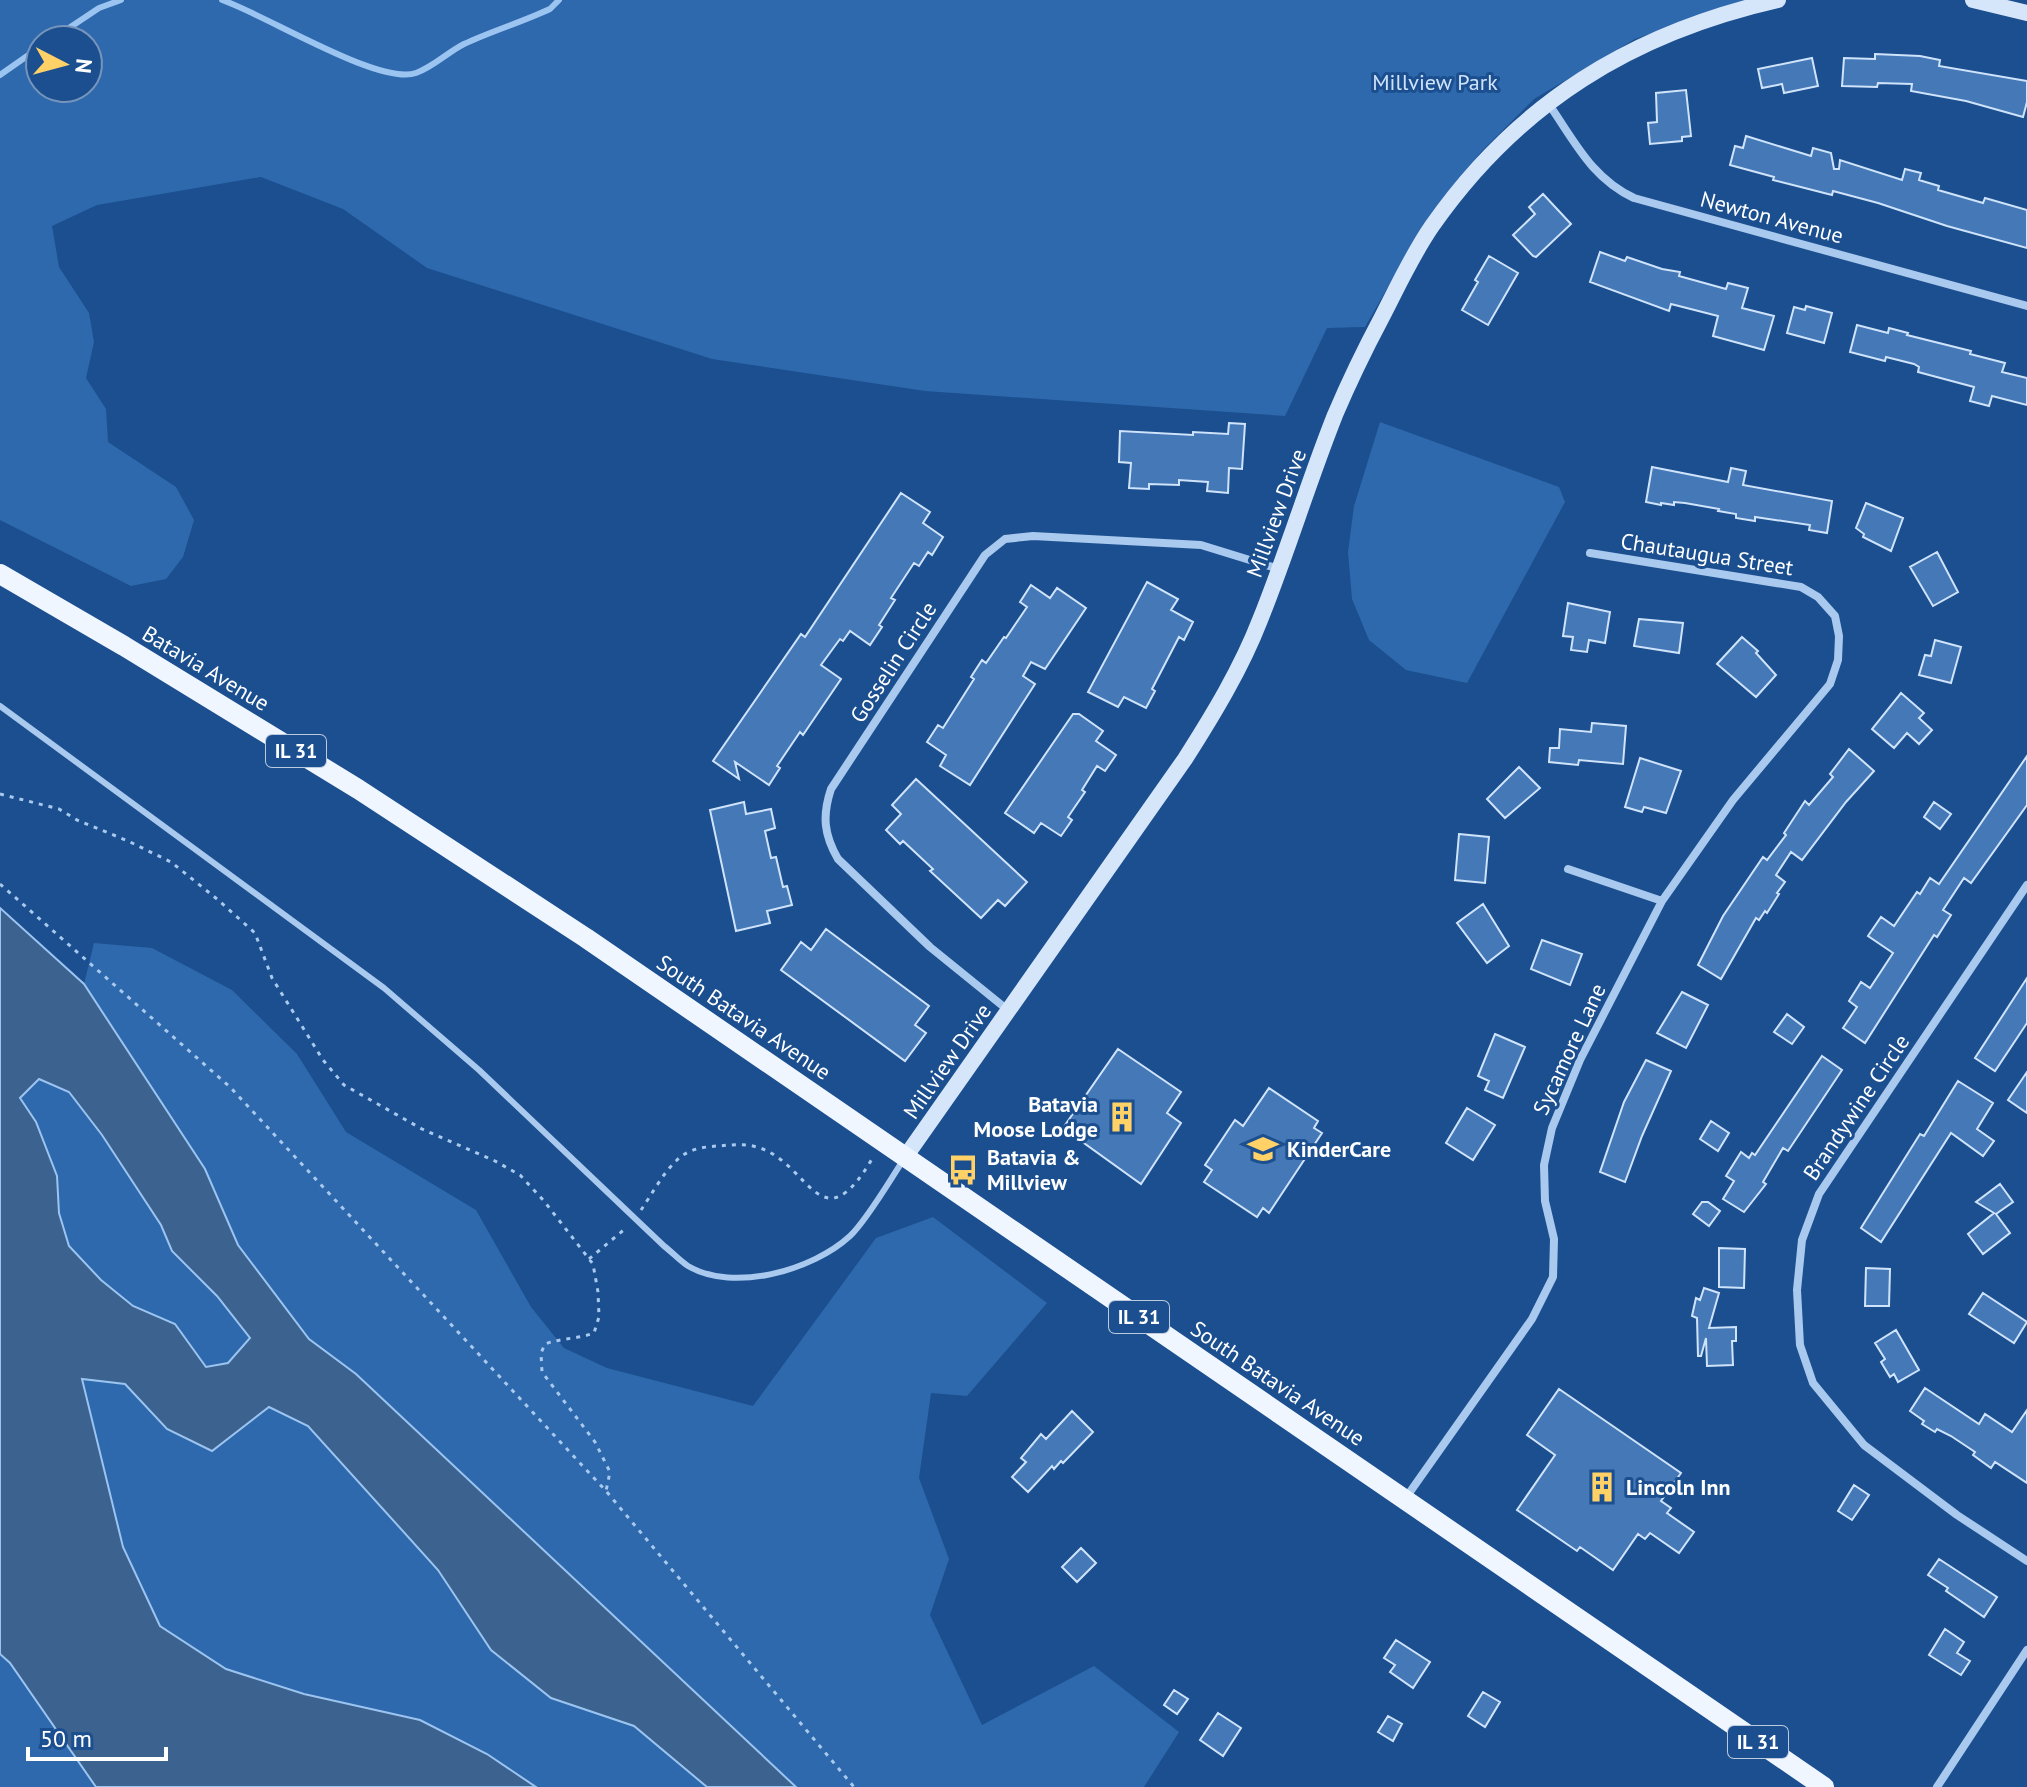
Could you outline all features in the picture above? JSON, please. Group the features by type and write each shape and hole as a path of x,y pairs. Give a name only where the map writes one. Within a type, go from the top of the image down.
{"main road":[{"name":"Batavia Avenue","path":"0,574 358,789 586,938"},
{"name":"South Batavia Avenue","path":"586,938 1824,1787"}],"street":[{"name":"Millview Drive","path":"906,1156 1212,717 1254,635 1336,414 1364,352 1410,261 1458,191 1489,155 1548,103 1602,66 1638,46 1690,25 1778,0"},
{"path":"1973,0 2027,13"},
{"name":"Newton Avenue","path":"1548,103 1595,172 1619,191 1634,198 2027,306"},
{"name":"Gosselin Circle","path":"1009,1011 930,947 838,859 828,843 824,825 831,789 985,555 1005,539 1033,536 1201,545 1279,569"},
{"name":"Chautaugua Street","path":"1590,553 1801,587 1818,597 1835,616 1839,636"},
{"name":"Sycamore Lane","path":"1405,1499 1532,1319 1553,1277 1554,1239 1545,1201 1544,1165 1552,1128 1580,1060 1662,901 1733,800 1830,684 1838,660 1839,636"},
{"path":"1568,869 1662,901"},
{"name":"Brandywine Circle","path":"2027,885 1819,1194 1802,1240 1797,1290 1800,1345 1813,1383 1864,1445 1957,1515 2027,1561"},
{"path":"1937,1787 2027,1650"}],"lane":[{"path":"0,706 384,988 479,1070 635,1219 689,1266 738,1279 778,1273 815,1259 851,1236 906,1156"}],"path":[{"path":"0,794 59,809 157,855 182,871 255,933 272,978 323,1060 344,1085 422,1129 520,1175 544,1201 593,1264 599,1317 594,1333 545,1344 541,1353 542,1372 595,1442 610,1472 606,1491"},
{"path":"0,884 230,1087 606,1491 854,1787"},
{"path":"589,1259 635,1219 676,1160 701,1147 735,1144 761,1148 783,1162 809,1189 820,1196 832,1198 858,1183 882,1141"}],"green space":[{"name":"Millview Park","path":"0,0 1745,2 1635,39 1534,99 1481,152 1422,228 1365,327 1327,328 1285,416 925,391 712,359 427,268 343,209 261,177 97,205 52,226 59,267 89,313 94,342 86,378 106,409 108,442 176,487 194,520 183,557 166,579 131,586 0,520"},
{"path":"1380,422 1559,487 1565,502 1467,683 1406,670 1369,640 1352,599 1348,552 1354,506"},
{"path":"94,943 152,948 232,990 297,1054 346,1132 476,1210 531,1307 564,1348 607,1368 753,1406 876,1238 933,1217 1047,1303 967,1396 931,1393 919,1478 949,1559 930,1615 982,1725 1094,1666 1179,1732 1144,1787 796,1787 356,1374 309,1339 238,1245 205,1169 84,984"},
{"path":"39,1079 69,1092 161,1225 172,1251 217,1296 250,1339 228,1363 206,1368 175,1324 133,1306 101,1280 69,1246 59,1213 57,1176 20,1098"},
{"path":"81,1379 125,1384 167,1429 233,1435 269,1407 308,1426 438,1570 491,1650 551,1698 634,1726 707,1787 536,1787 487,1754 420,1720 304,1694 226,1669 160,1626 123,1547"},
{"path":"0,1654 10,1663 96,1787 0,1787"}],"shaded area":[{"path":"0,908 84,984 205,1169 238,1245 309,1339 356,1374 796,1787 707,1787 634,1726 551,1698 491,1650 438,1570 308,1426 269,1407 212,1451 167,1429 125,1384 82,1379 123,1547 160,1626 226,1669 304,1694 420,1720 487,1754 536,1787 96,1787 10,1663 0,1654","holes":["39,1079 69,1092 102,1135 161,1225 172,1251 217,1296 250,1338 228,1363 206,1367 175,1324 133,1306 101,1280 69,1246 59,1213 57,1176 36,1122 20,1098"]}],"building":[{"path":"1875,54 1920,56 1940,60 1939,66 2027,81 2023,117 1966,101 1911,91 1912,84 1842,86 1844,58 1875,59"},
{"path":"1812,58 1818,86 1784,93 1782,84 1762,88 1758,69"},
{"path":"1686,90 1691,136 1682,137 1682,141 1650,144 1648,123 1657,122 1656,93"},
{"path":"1746,136 1811,156 1813,148 1831,153 1834,169 1839,169 1840,160 1902,180 1905,169 1921,173 1919,180 1939,186 1938,190 1983,203 1985,198 2027,210 2027,248 1878,203 1773,180 1774,177 1730,165 1735,146 1743,148"},
{"path":"1543,194 1571,224 1536,257 1513,235 1535,214 1529,207"},
{"path":"1600,252 1625,261 1627,257 1680,272 1679,276 1726,289 1728,283 1748,288 1742,308 1774,316 1764,350 1713,336 1718,316 1671,304 1669,311 1590,282"},
{"path":"1489,256 1518,273 1488,325 1462,310"},
{"path":"1806,306 1832,313 1824,343 1787,333 1794,307 1805,310"},
{"path":"1857,325 1888,333 1889,328 2005,363 2002,372 2027,378 2027,405 1992,396 1989,406 1970,401 1974,387 1918,372 1919,367 1914,364 1850,352"},
{"path":"1229,423 1245,424 1242,469 1229,468 1228,493 1207,491 1208,482 1179,480 1179,485 1149,484 1149,489 1129,488 1131,463 1119,462 1120,431 1228,434"},
{"path":"1652,467 1728,482 1731,468 1746,471 1743,485 1832,501 1827,533 1809,530 1810,525 1755,517 1755,521 1736,518 1736,514 1719,509 1685,503 1661,505 1646,502"},
{"path":"901,493 930,512 923,523 943,537 932,555 928,552 919,566 914,563 891,598 895,600 870,645 850,631 843,641 840,639 821,665 841,679 803,735 800,732 777,766 780,768 769,785 735,762 739,779 713,761 801,634 805,637"},
{"path":"1866,503 1903,518 1891,551 1863,537 1864,534 1856,528"},
{"path":"1937,552 1958,592 1933,606 1910,567"},
{"path":"1147,582 1178,599 1171,610 1193,622 1184,640 1179,637 1152,689 1155,691 1146,708 1124,697 1118,707 1088,692"},
{"path":"1031,585 1050,598 1057,588 1086,608 1045,669 1031,662 1023,676 1035,684 970,785 940,766 946,755 927,742 938,725 943,728 974,679 971,677 982,660 986,663 1027,607 1020,602"},
{"path":"1568,603 1610,612 1605,643 1589,640 1587,652 1571,650 1573,637 1563,636"},
{"path":"1639,619 1683,623 1679,653 1634,646"},
{"path":"1742,637 1758,651 1756,653 1776,675 1756,697 1717,664"},
{"path":"1935,640 1961,647 1951,683 1919,675 1925,655 1931,656"},
{"path":"1901,693 1924,713 1919,718 1932,730 1919,744 1907,733 1894,748 1872,729"},
{"path":"1073,714 1079,714 1103,731 1096,741 1116,755 1105,771 1097,766 1082,790 1085,792 1068,817 1072,820 1061,836 1041,823 1034,833 1005,813"},
{"path":"1592,723 1626,726 1623,764 1579,760 1578,765 1549,762 1550,748 1559,748 1560,729 1591,732"},
{"path":"1849,749 1874,771 1802,860 1791,852 1776,875 1785,882 1779,894 1767,913 1765,911 1759,920 1756,918 1721,979 1698,965 1723,916 1763,857 1767,860 1786,835 1784,833 1805,801 1809,805 1833,777 1830,774"},
{"path":"2027,756 2027,805 1971,883 1964,878 1943,910 1951,915 1937,937 1934,935 1865,1043 1843,1028 1857,1007 1849,1001 1861,982 1870,988 1893,953 1868,936 1881,917 1894,926 1930,878 1939,884"},
{"path":"1640,758 1681,771 1666,813 1644,807 1642,812 1625,807"},
{"path":"1519,767 1540,788 1505,818 1487,799"},
{"path":"916,779 1027,882 1005,906 998,900 981,918 903,841 900,844 886,830 901,814 892,805"},
{"path":"744,802 746,814 771,809 775,828 765,831 771,858 776,857 783,887 787,886 792,905 767,911 770,923 736,931 710,810"},
{"path":"1934,802 1951,814 1940,829 1924,817"},
{"path":"1459,834 1489,837 1485,883 1455,880"},
{"path":"1483,904 1509,946 1487,963 1457,923"},
{"path":"826,929 929,1006 915,1025 926,1033 905,1061 781,970 801,942 811,950"},
{"path":"1542,940 1582,954 1570,985 1531,969"},
{"path":"2027,978 2027,1023 1995,1071 1975,1058"},
{"path":"1682,992 1708,1005 1686,1048 1657,1033"},
{"path":"1787,1014 1804,1027 1792,1044 1774,1032"},
{"path":"1495,1034 1525,1047 1503,1098 1485,1090 1489,1081 1478,1076"},
{"name":"Batavia Moose Lodge","path":"1118,1049 1181,1092 1167,1113 1181,1123 1141,1184 1063,1128"},
{"path":"1822,1056 1842,1070 1788,1151 1783,1148 1763,1182 1766,1184 1744,1212 1723,1199 1734,1181 1726,1176 1741,1152 1749,1158 1752,1153 1755,1155"},
{"path":"1646,1060 1671,1071 1625,1182 1600,1172 1624,1102"},
{"path":"2027,1072 2027,1113 2008,1100"},
{"path":"1958,1081 1993,1103 1977,1129 1994,1141 1983,1156 1951,1133 1881,1242 1861,1228 1920,1134 1924,1136"},
{"name":"KinderCare","path":"1269,1088 1318,1121 1314,1128 1322,1133 1269,1213 1263,1208 1257,1217 1204,1182 1212,1170 1205,1165 1235,1120 1243,1126"},
{"path":"1467,1108 1495,1125 1473,1160 1446,1143"},
{"path":"1711,1121 1729,1133 1718,1151 1700,1139"},
{"path":"2000,1184 2013,1202 1996,1214 2010,1233 1983,1254 1968,1234 1994,1213 1976,1202"},
{"path":"1702,1202 1708,1202 1720,1211 1709,1226 1693,1214"},
{"path":"1719,1248 1745,1249 1744,1288 1719,1287"},
{"path":"1866,1268 1890,1269 1889,1306 1865,1306"},
{"path":"1704,1288 1719,1293 1709,1328 1736,1327 1736,1341 1732,1341 1733,1365 1707,1366 1706,1338 1701,1356 1698,1356 1697,1318 1692,1316 1696,1298 1700,1300"},
{"path":"1983,1293 2027,1322 2014,1343 1969,1314"},
{"path":"1896,1330 1919,1370 1898,1382 1894,1374 1890,1377 1881,1362 1885,1359 1875,1343"},
{"path":"1925,1388 1979,1424 1985,1414 2012,1432 2027,1410 2027,1483 1995,1462 1991,1468 1973,1455 1975,1452 1951,1436 1937,1429 1935,1432 1922,1424 1924,1421 1910,1411"},
{"name":"Lincoln Inn","path":"1559,1389 1681,1473 1661,1501 1671,1508 1667,1513 1694,1532 1679,1553 1650,1533 1645,1539 1638,1534 1613,1570 1580,1547 1577,1551 1517,1510 1555,1455 1527,1435"},
{"path":"1072,1411 1093,1432 1063,1463 1061,1461 1054,1469 1052,1466 1028,1492 1012,1477 1026,1462 1021,1458 1041,1434 1046,1439"},
{"path":"1854,1485 1869,1495 1852,1520 1838,1511"},
{"path":"1081,1548 1096,1563 1077,1582 1062,1567"},
{"path":"1939,1559 1997,1597 1984,1617 1928,1575"},
{"path":"1945,1629 1964,1642 1957,1653 1970,1661 1961,1675 1929,1655"},
{"path":"1396,1640 1430,1662 1413,1688 1390,1672 1395,1665 1384,1658"},
{"path":"1174,1690 1188,1699 1177,1714 1164,1705"},
{"path":"1483,1692 1500,1702 1485,1727 1468,1716"},
{"path":"1218,1713 1241,1728 1223,1756 1200,1740"},
{"path":"1388,1716 1402,1724 1393,1741 1378,1732"}],"waterway":[{"path":"75,24 99,8 121,0"},
{"path":"222,0 349,59 399,74 416,73 464,44 550,9 559,0"},
{"path":"0,75 24,58"}],"place":[{"name":"Batavia Moose Lodge","path":"1122,1117"},
{"name":"KinderCare","path":"1263,1149"},
{"name":"Batavia & Millview","path":"963,1170"},
{"name":"Lincoln Inn","path":"1602,1487"}]}
